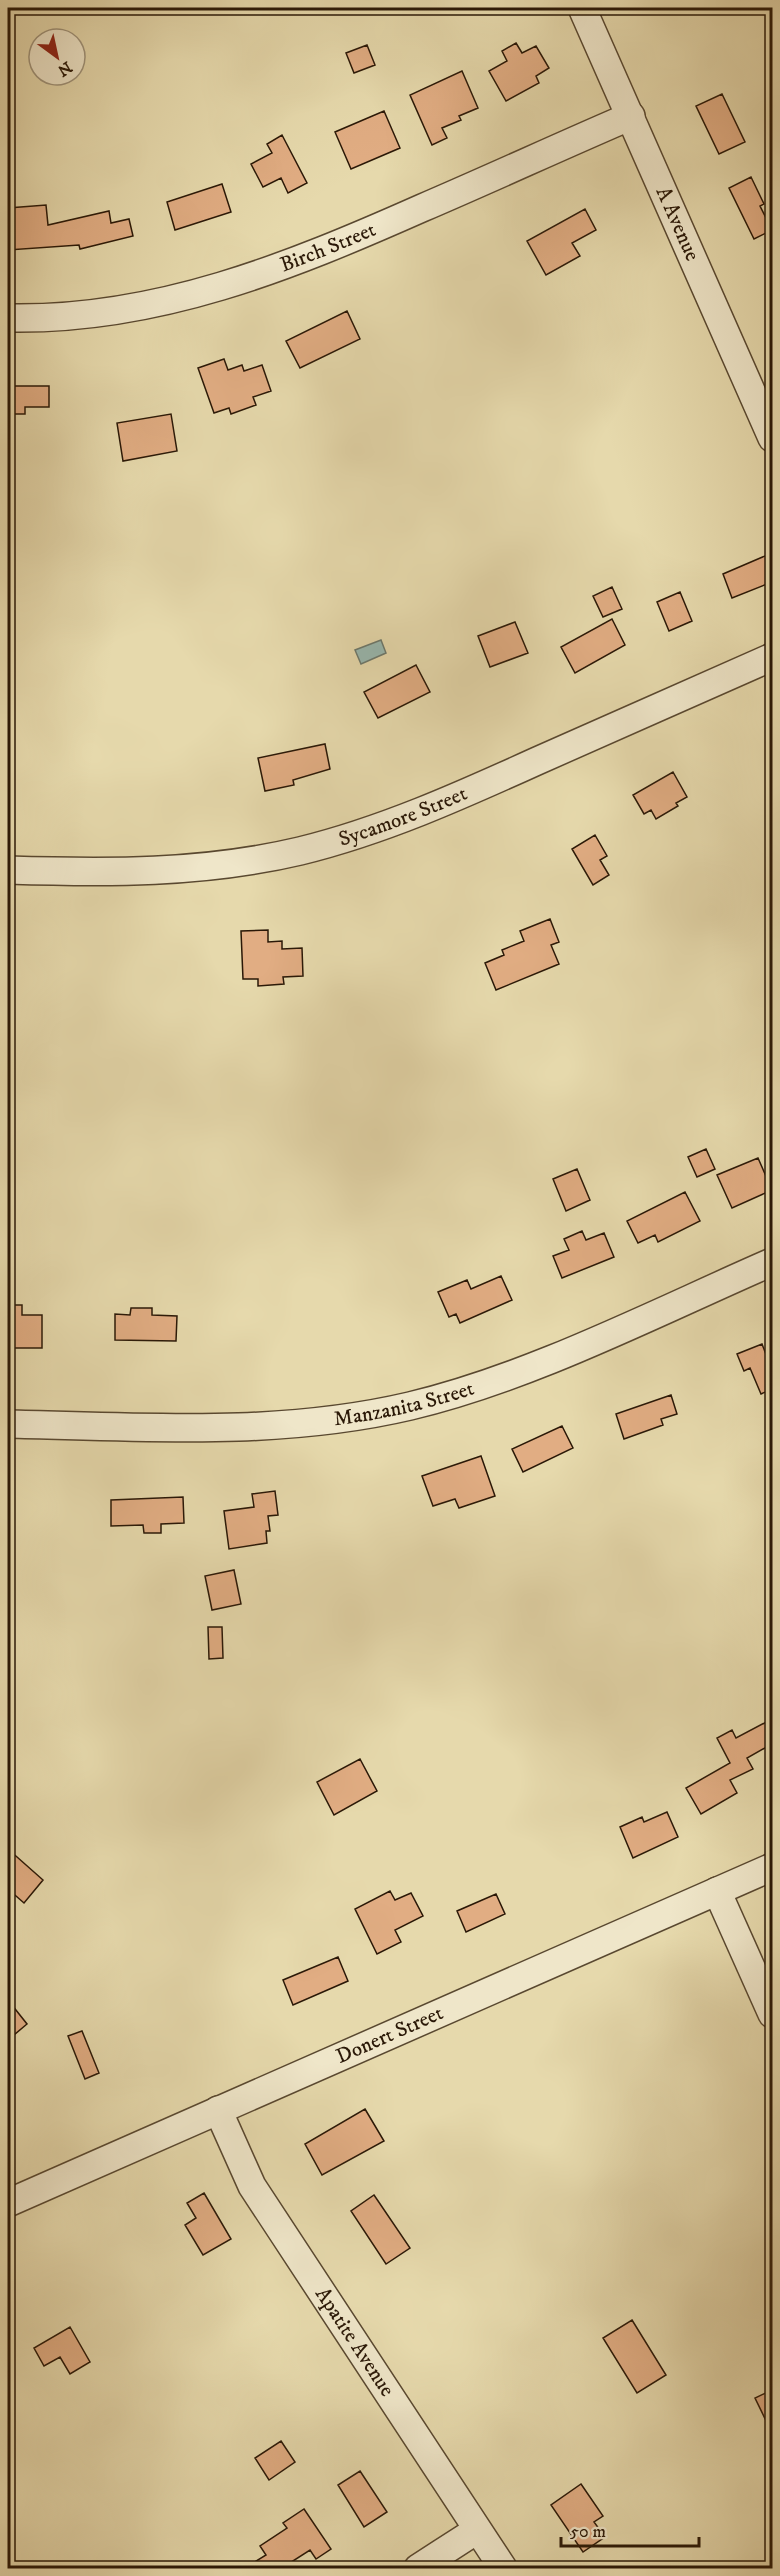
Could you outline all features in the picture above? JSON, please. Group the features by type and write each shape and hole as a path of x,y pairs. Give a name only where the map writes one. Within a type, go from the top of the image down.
{"street":[{"name":"A Avenue","path":"582,8 772,438"},
{"name":"Birch Street","path":"8,318 54,316 130,307 204,292 244,281 328,250 631,116"},
{"name":"Sycamore Street","path":"8,870 115,873 192,869 262,858 333,842 451,799 772,657"},
{"name":"Manzanita Street","path":"8,1424 236,1427 315,1422 409,1406 464,1391 517,1372 772,1262"},
{"name":"Donert Street","path":"8,2203 772,1867"},
{"path":"717,1892 772,2014"},
{"name":"Apatite Avenue","path":"218,2110 252,2186 503,2568"},
{"path":"418,2568 477,2530"}],"water":[{"path":"381,640 386,653 361,664 355,650"}],"building":[{"path":"516,43 522,53 536,46 549,68 536,76 539,83 506,101 489,71 507,61 502,51"},
{"path":"367,45 375,65 354,73 346,53"},
{"path":"462,71 478,108 459,116 461,120 442,128 447,138 432,145 410,95"},
{"path":"722,94 745,142 719,154 696,106"},
{"path":"384,111 400,148 351,169 335,132"},
{"path":"282,135 307,183 288,193 281,178 263,187 251,164 272,153 267,144"},
{"path":"751,177 764,204 760,206 772,230 754,239 729,188"},
{"path":"222,184 231,212 175,230 167,202"},
{"path":"46,205 48,225 109,211 111,223 129,219 133,236 80,249 79,245 8,250 8,208"},
{"path":"585,209 596,230 572,243 580,256 546,275 527,241"},
{"path":"347,311 360,339 300,368 286,341"},
{"path":"224,359 228,370 242,365 244,371 262,365 271,391 253,397 256,405 231,414 229,408 214,413 198,368"},
{"path":"8,386 49,386 49,407 25,407 25,414 8,414"},
{"path":"171,414 177,451 123,461 117,423"},
{"path":"772,553 772,582 732,598 723,574"},
{"path":"612,587 622,609 603,617 593,596"},
{"path":"680,592 692,621 669,631 657,602"},
{"path":"612,619 625,645 575,673 561,647"},
{"path":"515,622 528,653 490,667 478,636"},
{"path":"416,665 430,692 378,718 364,692"},
{"path":"325,744 330,769 293,780 294,785 265,791 258,758"},
{"path":"673,772 687,797 676,803 678,806 656,819 651,810 644,814 633,795"},
{"path":"595,835 607,856 600,860 609,875 593,885 572,849"},
{"path":"550,919 559,942 551,945 559,964 496,990 485,963 504,955 502,950 524,941 520,931"},
{"path":"268,930 268,942 282,941 282,949 302,948 303,976 283,977 284,984 258,986 258,979 243,979 241,931"},
{"path":"706,1149 715,1169 697,1177 688,1157"},
{"path":"758,1158 772,1190 732,1208 717,1175"},
{"path":"577,1169 590,1200 566,1211 553,1179"},
{"path":"685,1192 700,1221 658,1242 655,1235 638,1243 627,1221"},
{"path":"582,1231 586,1240 604,1233 614,1257 562,1278 553,1256 569,1250 564,1239"},
{"path":"501,1276 512,1300 460,1323 456,1314 449,1317 438,1292 467,1280 471,1289"},
{"path":"8,1305 22,1305 22,1315 42,1315 42,1348 8,1348"},
{"path":"131,1308 152,1308 152,1315 177,1316 176,1341 115,1340 115,1314 130,1315"},
{"path":"762,1344 767,1357 772,1355 772,1389 761,1394 750,1368 744,1371 737,1354"},
{"path":"671,1395 677,1414 661,1419 663,1425 624,1439 616,1414"},
{"path":"562,1426 573,1448 523,1472 512,1449"},
{"path":"481,1456 495,1496 459,1508 455,1499 433,1506 422,1476"},
{"path":"275,1491 278,1515 268,1516 270,1531 266,1531 267,1543 229,1549 224,1511 254,1507 252,1494"},
{"path":"183,1497 184,1523 161,1524 161,1533 144,1533 143,1525 111,1526 111,1500"},
{"path":"234,1570 241,1604 212,1610 205,1576"},
{"path":"208,1627 222,1627 223,1658 209,1659"},
{"path":"772,1719 772,1744 747,1758 753,1769 730,1780 737,1793 701,1814 686,1788 730,1763 717,1738 732,1730 736,1738"},
{"path":"360,1759 377,1791 334,1815 317,1782"},
{"path":"667,1812 678,1837 633,1858 620,1827 642,1817 644,1822"},
{"path":"8,1849 43,1880 24,1903 8,1889"},
{"path":"390,1891 395,1900 411,1893 423,1916 395,1930 401,1942 377,1954 355,1909"},
{"path":"496,1894 505,1914 466,1932 457,1911"},
{"path":"338,1957 348,1981 293,2005 283,1980"},
{"path":"8,2000 27,2024 8,2040"},
{"path":"82,2031 99,2073 85,2079 68,2036"},
{"path":"365,2109 384,2141 322,2175 305,2144"},
{"path":"204,2193 231,2239 203,2255 185,2225 196,2218 187,2203"},
{"path":"374,2195 410,2248 386,2264 351,2211"},
{"path":"632,2320 666,2375 637,2393 603,2338"},
{"path":"70,2327 90,2362 70,2374 60,2357 44,2366 34,2348"},
{"path":"772,2390 772,2433 755,2398"},
{"path":"281,2441 295,2462 269,2480 255,2458"},
{"path":"360,2471 387,2512 364,2527 338,2485"},
{"path":"581,2484 603,2516 594,2522 605,2537 583,2552 551,2505"},
{"path":"304,2509 331,2549 316,2559 310,2550 282,2568 245,2568 266,2555 260,2546 287,2528 283,2523"}]}
